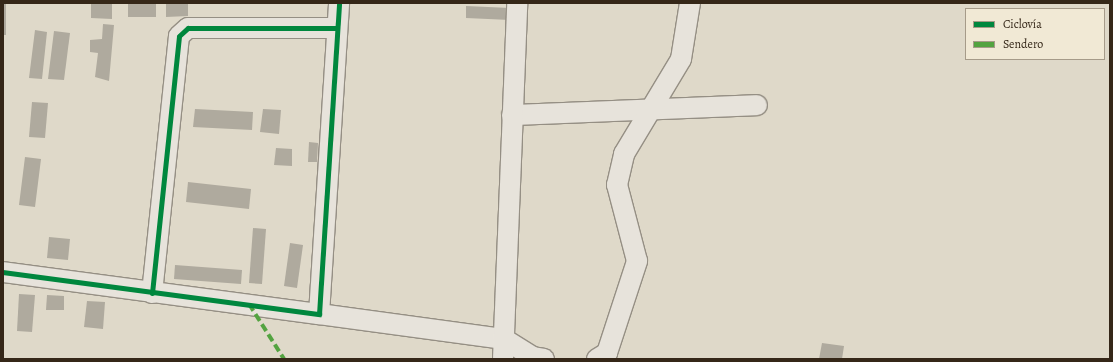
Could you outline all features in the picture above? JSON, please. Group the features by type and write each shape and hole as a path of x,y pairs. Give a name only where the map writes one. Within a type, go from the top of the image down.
{"street":[{"path":"319,314 339,3"},
{"path":"503,359 517,3"},
{"path":"597,359 607,353 637,261 618,186 624,154 681,59 690,3"},
{"path":"152,293 179,36 188,28 337,28"},
{"path":"512,115 757,106"},
{"path":"3,272 504,339 533,357 544,359"}],"building":[{"path":"3,3 6,3 6,35 3,35"},
{"path":"91,3 112,3 112,19 91,18"},
{"path":"128,3 156,3 156,17 128,17"},
{"path":"166,3 188,3 188,16 166,17"},
{"path":"466,6 512,8 512,20 466,18"},
{"path":"103,24 114,25 109,81 95,77 98,53 90,52 90,40 102,39"},
{"path":"35,30 47,32 42,79 29,78"},
{"path":"54,31 70,33 64,80 48,79"},
{"path":"32,102 48,103 45,138 29,137"},
{"path":"195,109 253,112 252,130 193,127"},
{"path":"263,109 281,110 279,134 260,132"},
{"path":"309,142 318,143 317,162 308,162"},
{"path":"276,148 292,149 292,166 274,165"},
{"path":"25,157 41,159 35,207 19,205"},
{"path":"188,182 251,189 249,209 186,202"},
{"path":"253,228 266,229 262,284 249,283"},
{"path":"49,237 70,239 68,260 47,258"},
{"path":"290,243 303,245 297,288 284,286"},
{"path":"175,265 242,270 241,284 174,279"},
{"path":"19,294 35,295 32,332 17,331"},
{"path":"47,295 64,296 64,310 46,310"},
{"path":"87,301 105,302 103,329 84,327"},
{"path":"822,343 844,346 842,359 819,359"}],"marked path":[{"path":"249,304 284,359"}],"cycle path":[{"path":"3,272 319,314 339,3"},
{"path":"152,293 179,36 188,28 337,28"}]}
